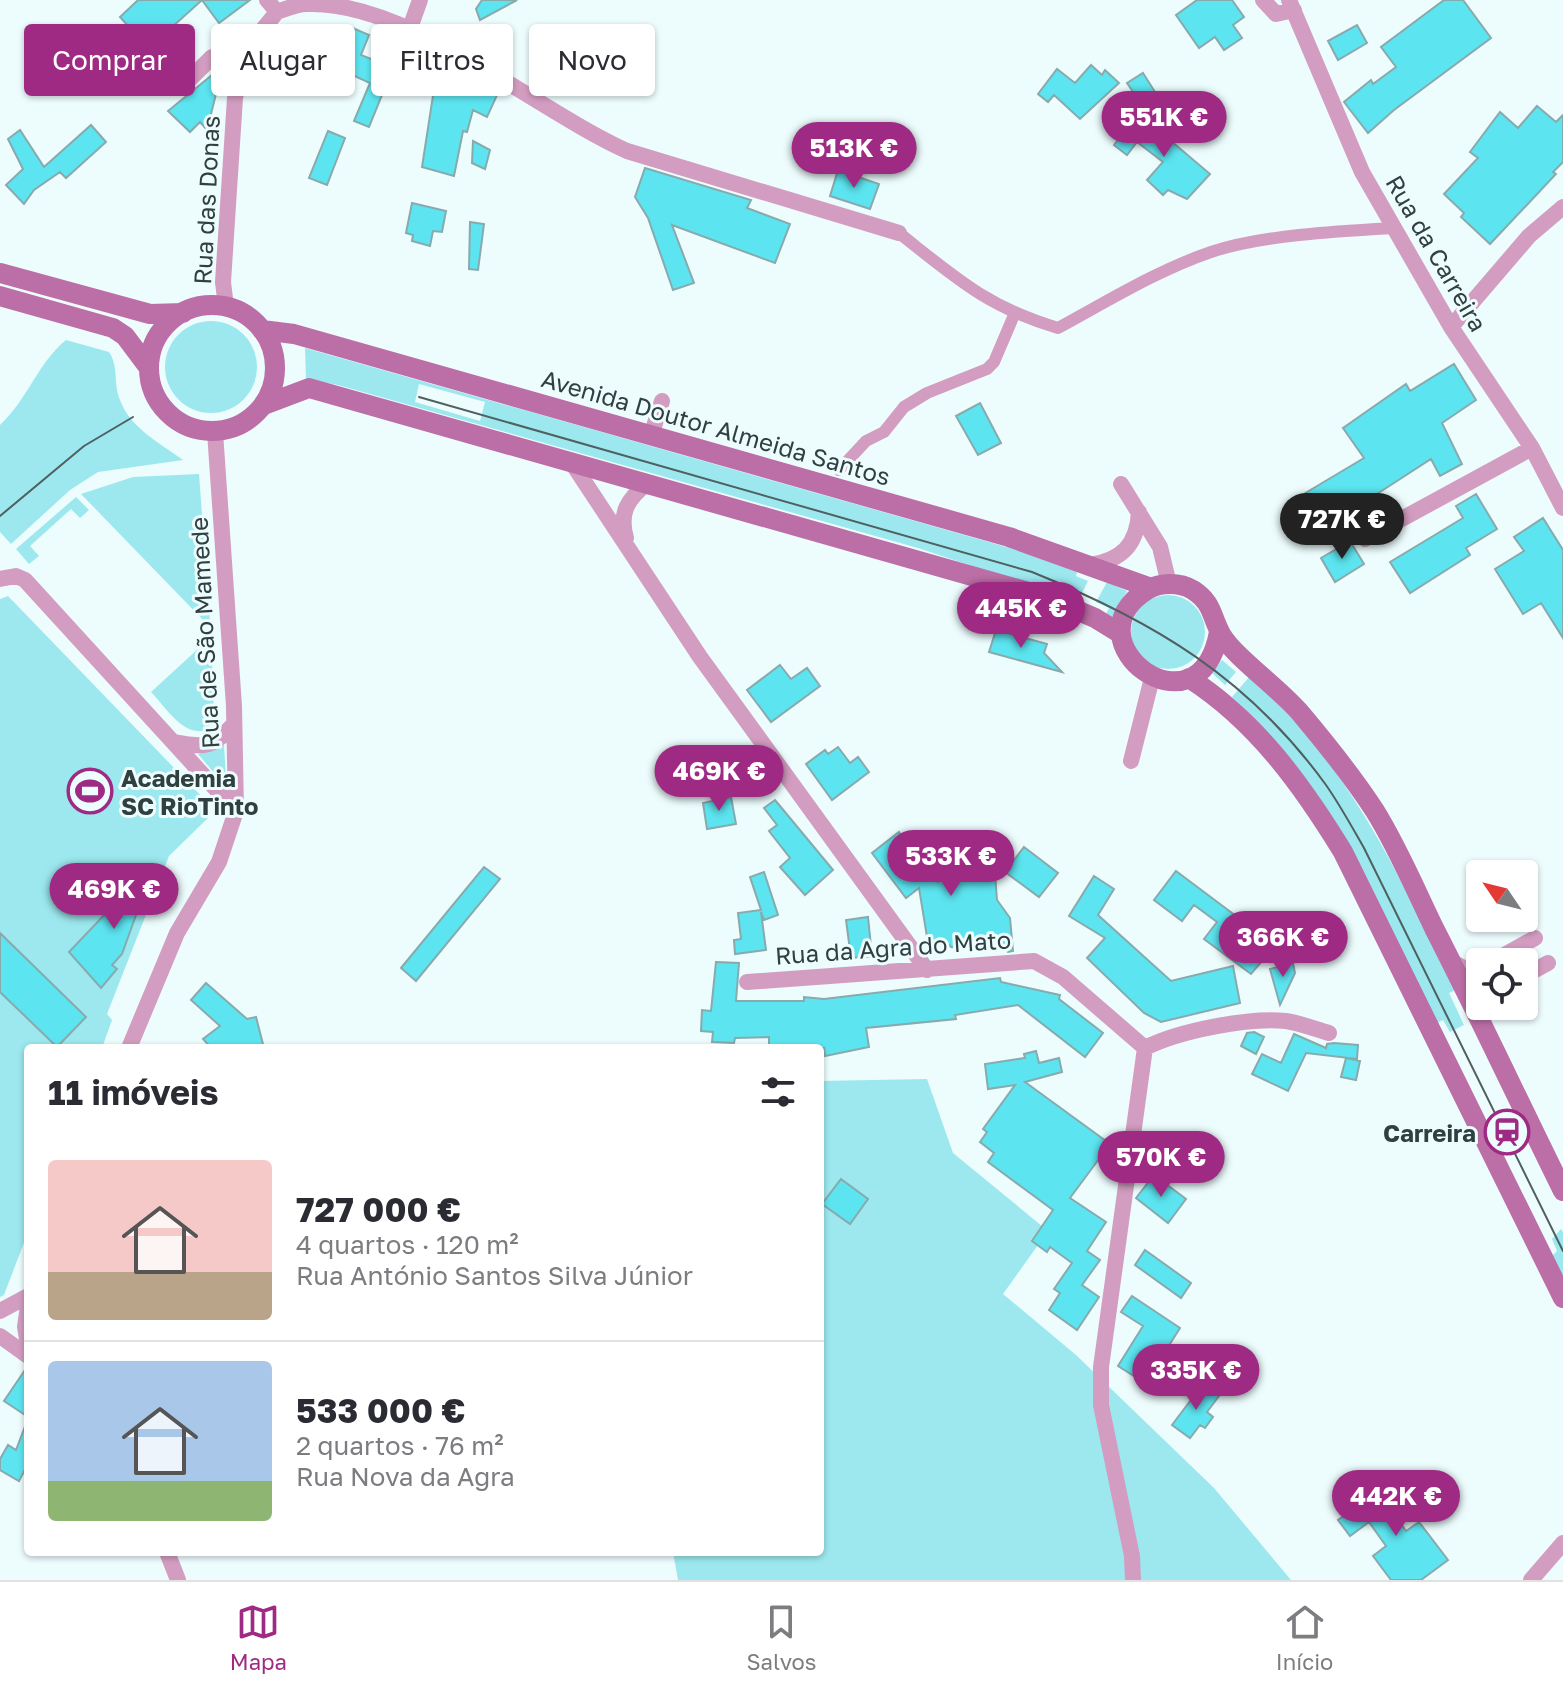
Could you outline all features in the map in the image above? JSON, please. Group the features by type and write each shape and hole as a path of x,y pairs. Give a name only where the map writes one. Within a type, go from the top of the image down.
{"main road":[{"path":"0,273 150,314 183,313 204,306 240,311 262,330 272,347 275,367 273,387 264,405"},
{"path":"0,296 113,328 125,336 149,368"},
{"path":"183,313 161,331 152,348 149,368 152,388 169,413 194,429 215,432 242,423 264,405 309,388 1046,597 1095,618 1121,634"},
{"name":"Avenida Doutor Almeida Santos","path":"262,330 294,334 1009,537 1160,586"},
{"path":"1160,586 1188,587 1204,597 1215,613 1219,632 1216,651 1207,664 1189,678 1171,682 1152,678 1136,668 1125,652 1121,634 1131,605 1160,586"},
{"path":"1219,632 1288,698 1349,773 1377,815 1466,986"},
{"path":"1189,678 1255,731 1310,798 1343,852 1563,1298"},
{"path":"1485,1020 1563,1191"}],"street":[{"path":"411,24 420,0"},
{"name":"Rua da Carreira","path":"1263,0 1276,14 1291,5 1362,172 1451,327 1532,448 1563,508"},
{"path":"272,6 306,4 358,13 396,24"},
{"name":"Rua das Donas","path":"261,24 272,6"},
{"path":"195,74 211,58"},
{"path":"513,86 584,131 627,151 899,233 983,298 1014,315 1058,328 1159,274 1213,251 1319,233 1393,228"},
{"name":"Rua das Donas","path":"226,307 223,282 235,96"},
{"path":"1451,327 1529,236 1563,207"},
{"path":"839,470 866,441 884,432 904,407 927,393 987,369 994,362 1014,315"},
{"path":"651,436 662,401"},
{"name":"Rua de São Mamede","path":"131,1044 177,933 219,862 236,811 234,724 215,432"},
{"path":"1365,539 1532,448"},
{"path":"572,463 700,657 927,970"},
{"path":"629,548 621,521 627,502 648,483"},
{"path":"1121,484 1160,547 1160,586"},
{"path":"1090,565 1107,562 1128,549 1135,539 1139,512"},
{"path":"0,579 16,576 25,580 236,811"},
{"path":"1131,761 1152,678"},
{"path":"174,742 203,747 219,741 234,724"},
{"path":"1517,948 1535,938"},
{"name":"Rua da Agra do Mato","path":"747,982 1034,961 1063,977 1145,1048"},
{"path":"1451,961 1466,968"},
{"path":"1538,968 1548,963"},
{"path":"1133,1580 1132,1556 1101,1405 1101,1367 1145,1048 1162,1039 1260,1020 1288,1021 1329,1033"},
{"path":"0,1311 24,1298"},
{"path":"0,1336 24,1353"},
{"path":"1531,1580 1563,1543"},
{"path":"169,1556 178,1580"}],"shaded area":[{"path":"211,321 229,324 244,334 254,349 257,367 254,385 244,400 229,410 211,413 193,410 178,400 168,385 165,367 168,349 178,334 193,324"},
{"path":"66,340 109,352 114,363 118,394 131,419 183,460 98,472 70,490 11,544 0,532 0,425 47,360"},
{"path":"305,348 1017,550 1077,572 1076,576 1088,581 1078,601 918,548 338,385 306,379","holes":["419,384 485,402 480,421 415,402"]},
{"path":"199,474 210,623 206,623 81,494 133,477"},
{"path":"76,497 89,510 80,518 71,509 30,546 39,556 29,564 16,549"},
{"path":"1107,582 1127,591 1112,618 1106,614 1109,608 1096,602"},
{"path":"1161,595 1175,595 1189,601 1199,611 1205,632 1199,653 1189,663 1175,669 1161,669 1147,663 1137,653 1131,639 1131,625 1137,611 1147,601"},
{"name":"Academia SC RioTinto","path":"8,596 207,802 208,818 169,856 107,1014 112,1020 103,1044 24,1044 24,1242 4,1295 0,1297 0,599"},
{"path":"211,637 214,715 208,729 191,730 176,720 151,692"},
{"path":"1222,660 1236,672 1225,685 1212,673"},
{"path":"1250,676 1316,747 1368,822 1456,990 1449,993 1464,1025 1450,1032 1443,1020 1437,1023 1373,892 1326,809 1267,732 1232,697"},
{"path":"224,745 226,779 222,782 198,754"},
{"path":"927,1079 953,1153 1048,1231 1003,1294 1076,1355 1214,1488 1291,1580 678,1580 674,1556 824,1556 824,1081"},
{"path":"1561,1229 1563,1279 1551,1257 1557,1251 1552,1239"}],"building":[{"path":"138,0 202,0 175,24 126,24 120,17"},
{"path":"202,0 250,0 219,23"},
{"path":"482,0 517,0 480,20 476,9"},
{"path":"1197,0 1232,0 1244,17 1233,25 1242,38 1224,50 1215,37 1199,48 1176,15"},
{"path":"1444,0 1463,0 1491,38 1368,133 1344,102 1371,80 1373,84 1396,67 1381,47"},
{"path":"1357,25 1367,43 1338,60 1328,41"},
{"path":"355,29 369,35 361,55 371,59 371,96 382,96 369,127 354,121 370,83 355,76"},
{"path":"1091,65 1102,75 1105,70 1119,83 1080,119 1054,95 1048,102 1038,94 1057,69 1075,83"},
{"path":"1143,73 1155,92 1140,102 1127,83"},
{"path":"211,76 211,96 216,96 207,130 200,122 190,132 168,111 186,96 195,96 195,89"},
{"path":"433,96 497,96 487,117 473,110 467,132 463,131 454,176 422,167"},
{"path":"1537,106 1556,122 1563,115 1563,162 1553,172 1556,174 1490,244 1461,217 1464,213 1444,194 1478,158 1470,152 1500,112 1518,128"},
{"path":"1138,113 1210,174 1187,199 1168,190 1163,195 1147,180 1163,162 1137,142 1127,155 1114,145"},
{"path":"91,125 106,142 66,178 60,172 34,190 24,204 6,185 23,169 8,139 20,130 44,167"},
{"path":"328,131 345,138 327,185 309,178"},
{"path":"473,141 490,150 485,169 472,163"},
{"path":"645,168 751,200 747,208 790,224 775,263 672,225 694,283 673,290 648,218 635,197"},
{"path":"838,170 879,184 870,209 830,196"},
{"path":"412,203 446,211 442,232 433,231 430,246 412,241 413,235 406,233"},
{"path":"470,222 484,224 478,270 469,269"},
{"path":"1454,364 1476,400 1442,423 1462,464 1440,476 1431,459 1360,505 1310,532 1292,501 1364,458 1343,428 1406,384 1410,391"},
{"path":"980,403 1001,443 978,455 956,416"},
{"path":"1476,494 1497,529 1466,548 1470,555 1410,593 1390,562 1463,518 1456,506"},
{"path":"1543,518 1563,550 1563,638 1541,603 1523,614 1495,569 1524,551 1514,537"},
{"path":"1350,541 1364,564 1335,582 1321,558"},
{"path":"996,630 1047,644 1044,653 1062,672 989,652"},
{"path":"780,665 791,679 807,668 820,686 771,722 747,690"},
{"path":"838,747 850,763 858,757 869,772 832,800 806,764 825,750 828,754"},
{"path":"721,760 736,760 737,778 722,779"},
{"path":"731,797 736,824 707,829 703,803"},
{"path":"775,800 833,870 805,895 780,867 790,858 769,831 777,825 764,808"},
{"path":"899,832 938,882 968,858 973,864 982,858 995,874 997,900 1010,918 1013,951 1008,952 1003,945 966,948 951,947 946,942 928,943 919,888 906,898 872,853"},
{"path":"1024,847 1058,873 1039,897 1005,872"},
{"path":"484,867 500,879 416,981 401,968"},
{"path":"146,871 161,877 150,908 140,904 122,954 112,965 117,969 101,988 69,952"},
{"path":"1176,871 1240,919 1236,925 1255,940 1249,949 1263,960 1251,974 1204,939 1217,922 1194,905 1182,921 1154,900"},
{"path":"764,872 778,915 764,920 761,912 766,950 735,954 734,940 741,939 738,913 761,910 750,877"},
{"path":"1094,876 1114,889 1098,915 1171,981 1233,966 1240,1003 1161,1022 1144,1013 1087,958 1105,938 1069,916"},
{"path":"868,917 872,956 851,958 846,920"},
{"path":"0,933 86,1017 60,1044 54,1044 0,992"},
{"path":"716,962 739,963 736,1001 804,1001 804,997 824,999 1000,978 1001,982 1060,995 1059,999 1103,1033 1085,1057 1018,1005 955,1015 956,1019 866,1028 869,1047 825,1056 824,1044 769,1044 769,1037 735,1038 734,1043 712,1042 713,1032 701,1031 702,1010 711,1011"},
{"path":"1293,963 1295,973 1280,1005 1270,969"},
{"path":"206,983 247,1019 256,1017 263,1044 207,1044 203,1039 220,1026 191,1000"},
{"path":"1254,1032 1264,1037 1256,1054 1241,1046 1247,1033"},
{"path":"1294,1034 1326,1048 1327,1044 1334,1043 1358,1045 1357,1059 1306,1053 1288,1091 1252,1074 1262,1054 1281,1063"},
{"path":"1036,1051 1039,1063 1059,1058 1062,1072 1025,1082 1110,1144 1070,1198 1106,1222 1087,1251 1100,1260 1082,1285 1099,1297 1077,1330 1049,1310 1060,1293 1054,1289 1072,1263 1050,1247 1047,1252 1032,1241 1053,1210 988,1162 994,1153 980,1142 987,1132 983,1129 1015,1085 988,1089 985,1064 1025,1058 1024,1054"},
{"path":"1346,1058 1360,1061 1356,1080 1341,1077"},
{"path":"1154,1175 1186,1199 1168,1223 1136,1198"},
{"path":"841,1179 868,1199 850,1224 824,1205"},
{"path":"1145,1250 1191,1283 1181,1298 1135,1265"},
{"path":"1132,1296 1180,1328 1145,1383 1118,1366 1143,1326 1121,1312"},
{"path":"24,1371 24,1414 4,1401"},
{"path":"1203,1384 1219,1396 1207,1412 1213,1417 1205,1428 1200,1425 1190,1438 1172,1425"},
{"path":"24,1429 24,1472 19,1481 0,1470 0,1459 8,1445 16,1450"},
{"path":"1391,1482 1402,1497 1389,1507 1406,1531 1419,1522 1448,1560 1421,1580 1391,1580 1373,1556 1386,1546 1369,1522 1350,1536 1338,1520"}],"tram line":[{"path":"419,397 1032,572 1118,611 1195,656 1264,713 1296,747 1336,800 1364,848 1563,1251"},
{"path":"0,516 84,446 133,417"}],"place":[{"name":"Academia SC RioTinto","path":"90,791"},
{"name":"Carreira","path":"1507,1132"}]}
